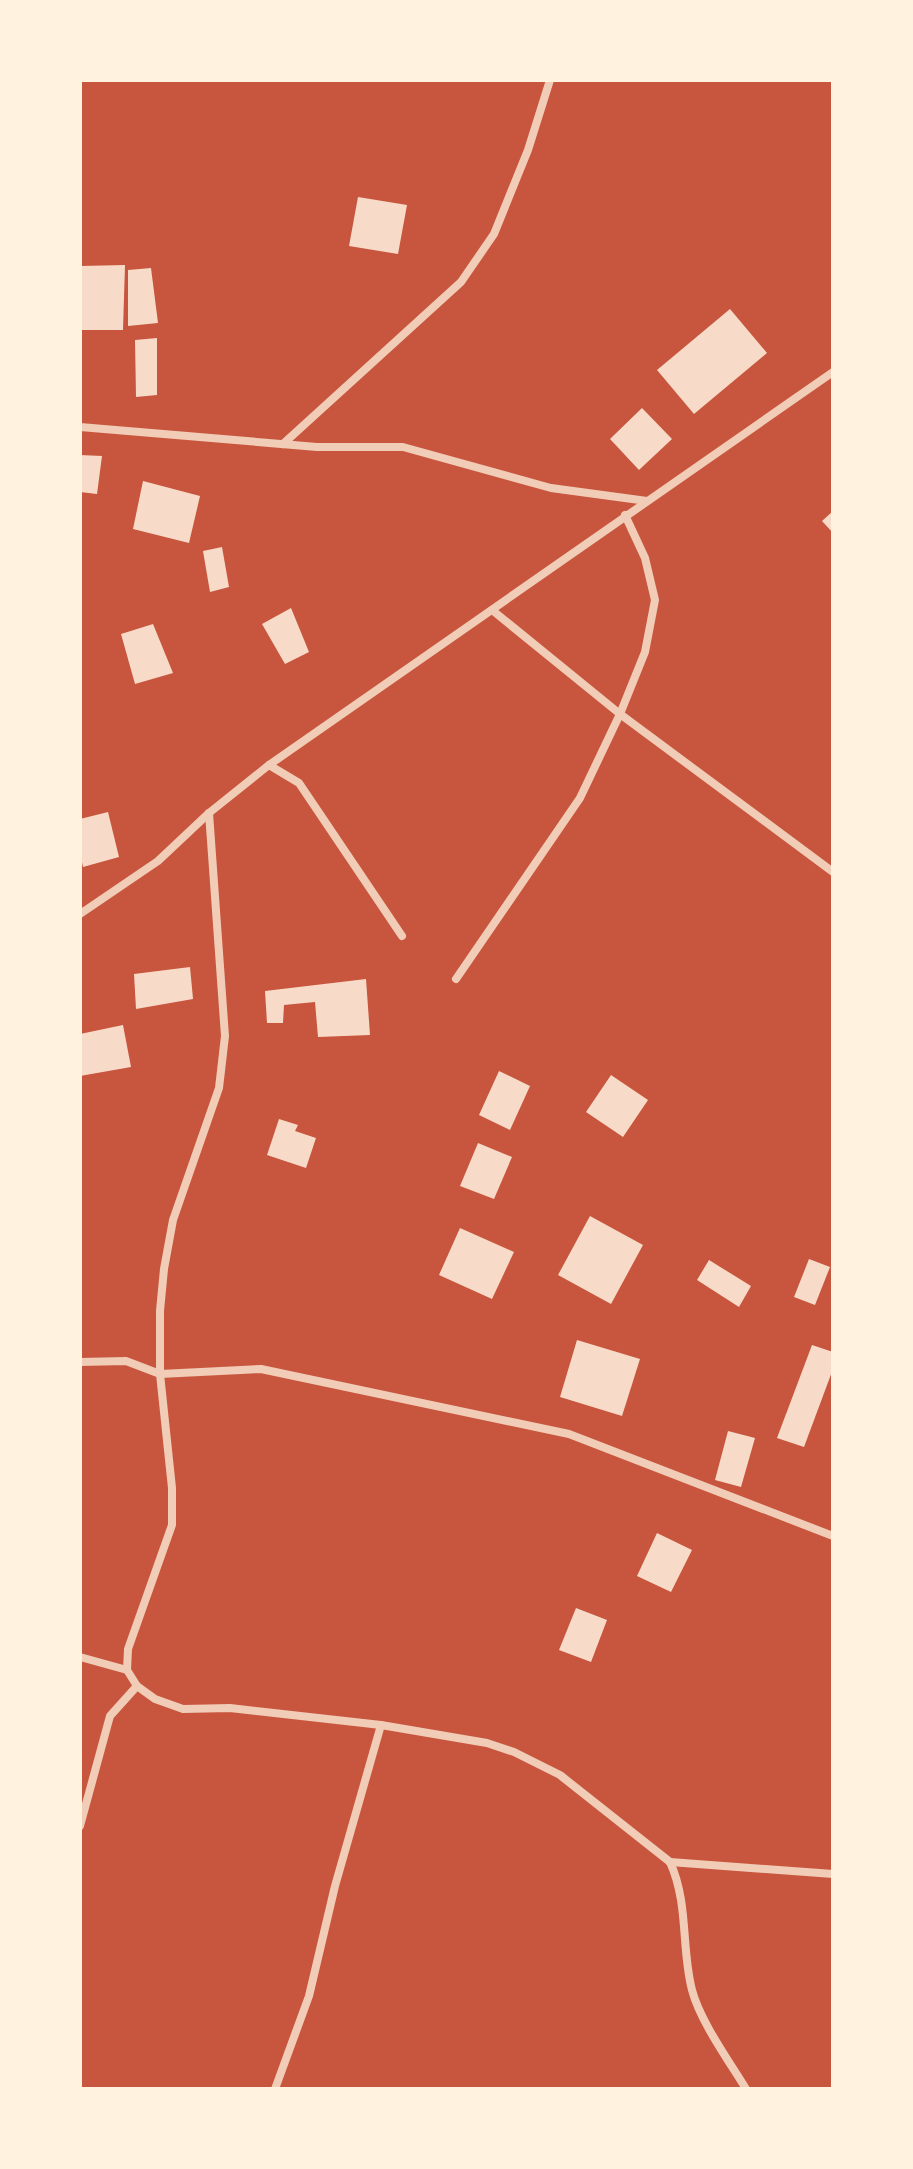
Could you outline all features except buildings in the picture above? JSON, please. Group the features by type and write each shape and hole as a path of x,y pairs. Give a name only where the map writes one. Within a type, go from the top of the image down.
{"street":[{"path":"283,444 461,282 494,234 528,150 550,80"},
{"path":"80,914 158,861 209,813 269,765 833,372"},
{"path":"80,427 317,447 403,447 551,488 647,501"},
{"path":"456,979 580,798 645,652 655,600 645,558 625,515"},
{"path":"492,610 620,714 833,872"},
{"path":"269,765 299,783 402,936"},
{"path":"209,813 225,1036 223,1061 219,1088 173,1220 160,1311 160,1374 172,1488 172,1525 128,1649 127,1670 137,1686 155,1699 183,1709 230,1708 381,1725 487,1743 514,1752 560,1775 670,1862 684,1917 692,1989 700,2011 746,2089"},
{"path":"80,1362 126,1361 160,1374 261,1369 569,1434 833,1536"},
{"path":"80,1657 127,1670"},
{"path":"80,1826 110,1716 137,1686"},
{"path":"275,2089 309,1996 335,1886 381,1725"},
{"path":"670,1862 833,1874"}]}
